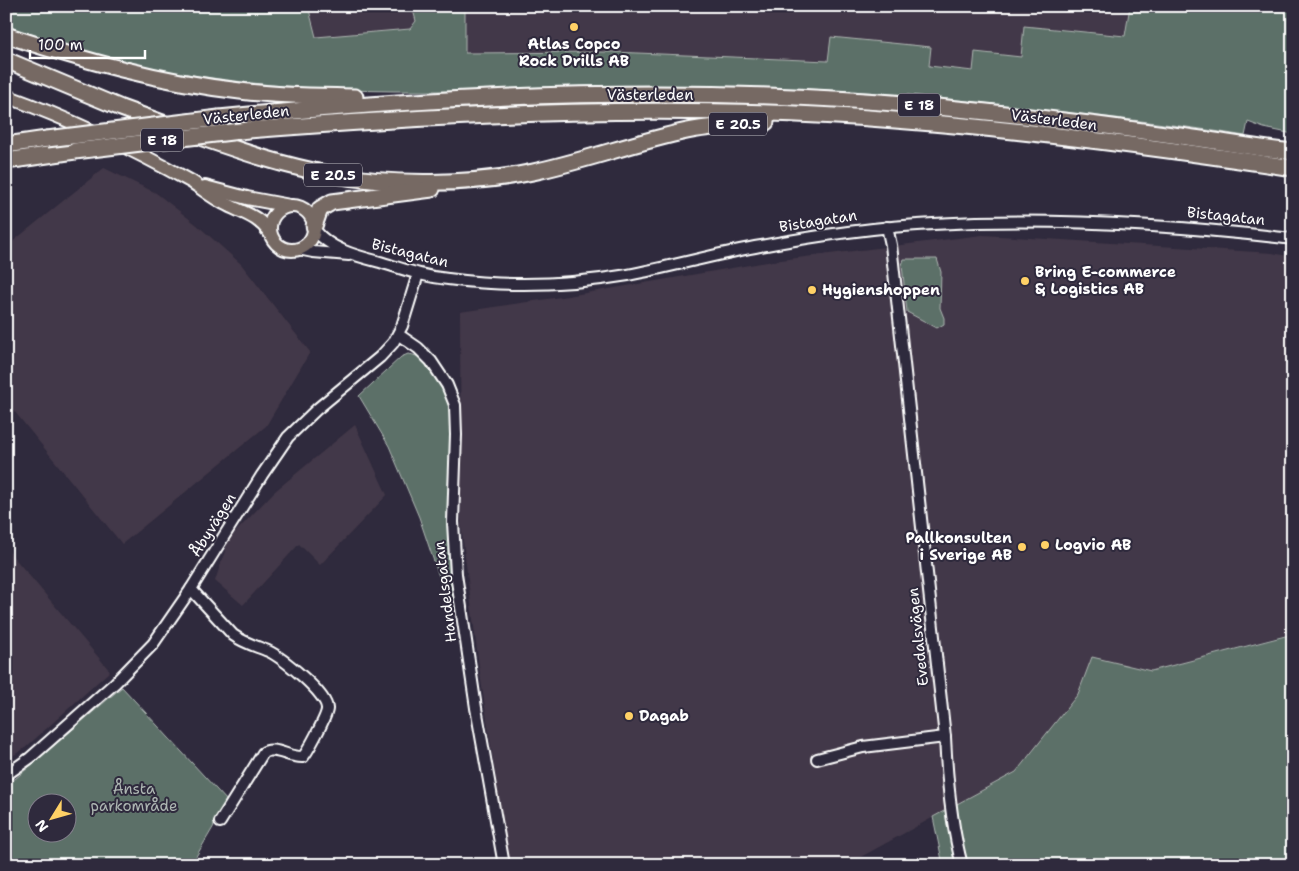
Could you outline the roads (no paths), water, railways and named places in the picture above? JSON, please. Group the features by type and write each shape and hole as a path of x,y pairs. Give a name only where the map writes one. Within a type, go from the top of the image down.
{"highway":[{"path":"6,35 89,61 193,84 240,91 279,94 377,97 384,103"},
{"name":"E 20.5","path":"6,60 144,117 225,146 314,171 397,181 457,180 514,176 570,164 699,129 753,123 812,122 837,116"},
{"name":"Västerleden","path":"6,145 219,118 307,109 502,97 643,95 825,99 931,106 1060,120 1293,152"},
{"name":"Västerleden","path":"6,161 248,130 436,116 555,112 711,112 837,116 1032,133 1293,168"},
{"name":"E 20.5","path":"314,228 320,209 332,202 447,187 496,178"}],"main road":[{"name":"E 20.5","path":"6,96 59,116 193,183 222,203 264,223 274,241 282,248 298,249 310,241 314,228 311,215 300,207 247,198 193,183"},
{"path":"270,233 269,225 273,216 280,209 290,206"}],"street":[{"name":"Bistagatan","path":"314,228 325,241 354,255 418,274 448,280 495,283 576,281 628,274 804,238 887,227 981,222 1101,224 1188,228 1293,239"},
{"name":"Evedalsvägen","path":"887,227 891,245 954,829 962,865"},
{"name":"Bistagatan","path":"298,249 354,255"},
{"name":"Åbyvägen","path":"6,775 30,758 125,674 153,644 192,589 277,452 302,422 384,354 398,335 418,274"},
{"name":"Handelsgatan","path":"398,335 418,348 431,361 447,384 454,405 456,435 453,522 456,574 476,708 504,865"},
{"path":"192,589 233,635 242,641 269,652 297,671 325,702 327,709 310,749 303,757 293,757 274,750 266,750 263,753 220,822"},
{"path":"817,759 863,747 945,737"}],"place":[{"name":"Atlas Copco Rock Drills AB","path":"574,27"},
{"name":"Bring E-commerce & Logistics AB","path":"1025,281"},
{"name":"Hygienshoppen","path":"812,290"},
{"name":"Logvio AB","path":"1045,545"},
{"name":"Pallkonsulten i Sverige AB","path":"1022,547"},
{"name":"Dagab","path":"629,716"}],"park label":[{"name":"Ånsta parkområde","path":"134,798"}]}
